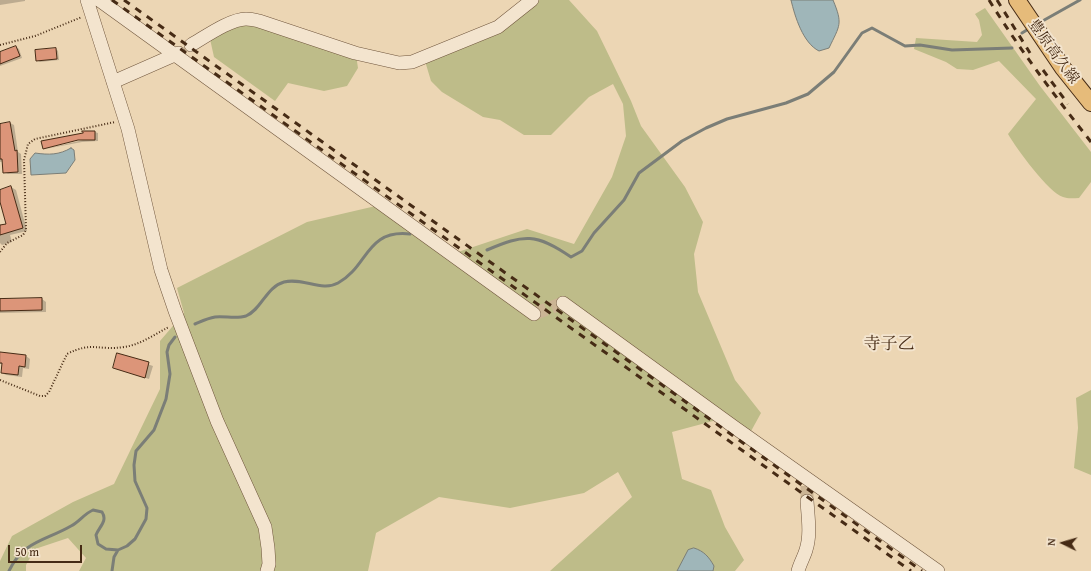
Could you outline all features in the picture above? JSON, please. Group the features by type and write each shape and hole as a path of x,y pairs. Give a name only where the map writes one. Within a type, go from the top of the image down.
{"main road":[{"name":"豊原高久線","path":"1017,0 1063,68 1091,103"}],"street":[{"path":"87,0 125,120 161,270 179,322 217,421 265,528 269,564 267,571"},
{"path":"98,0 177,54 534,314"},
{"path":"191,45 216,31 246,19 259,21 355,53 400,63 412,62 447,46 487,33 504,23 532,0"},
{"path":"113,82 177,54"},
{"path":"563,303 807,483 938,571"},
{"path":"798,571 801,559 806,551 809,538 807,501"}],"path":[{"path":"0,45 35,36 91,14"},
{"path":"0,252 7,243 19,238 26,230 24,160 28,144 35,139 125,120"},
{"path":"0,380 40,396 45,396 49,392 67,354 88,346 124,347 137,344 179,322"}],"shaded area":[{"path":"536,0 569,0 597,31 631,101 641,126 685,187 703,222 694,254 698,292 735,380 761,413 750,433 728,417 672,432 682,479 711,490 725,527 744,560 735,571 550,571 632,497 618,472 584,493 510,508 439,497 376,533 368,571 79,571 86,558 68,538 35,549 26,565 26,571 0,571 0,561 12,536 73,502 114,484 160,389 160,341 184,313 177,288 307,222 380,205 446,256 527,229 574,244 612,177 626,136 623,104 613,84 589,97 551,135 524,135 500,120 483,117 442,92 431,81 425,61"},
{"path":"985,8 1040,86 1091,152 1091,182 1079,198 1063,197 1057,194 1025,159 1008,134 1036,99 999,61 973,70 957,69 946,62 914,49 916,38 977,42 982,35 979,20 975,14"},
{"path":"249,22 356,55 358,68 347,86 324,91 288,83 275,101 214,57 210,39 223,30"},
{"path":"1091,390 1091,475 1074,468 1078,428 1076,398"}],"water":[{"path":"791,0 833,0 838,14 839,24 829,48 819,51 808,42 800,29"},
{"path":"71,148 74,150 75,160 66,173 31,175 30,159 35,153 54,154"},
{"path":"694,548 701,551 708,557 714,566 713,571 677,571 688,550"}],"building":[{"path":"16,46 20,56 0,64 0,52"},
{"path":"56,48 57,59 36,61 35,50"},
{"path":"10,122 15,151 17,150 18,172 3,173 2,159 0,159 0,124"},
{"path":"82,131 95,131 95,140 78,140 43,149 41,141 83,133"},
{"path":"11,186 23,228 0,235 0,225 6,224 0,202 0,190"},
{"path":"42,298 42,310 0,311 0,299"},
{"path":"0,352 26,355 25,367 19,366 18,375 1,373 2,363 0,363"},
{"path":"117,353 149,362 145,378 113,368"}],"waterway":[{"path":"1039,23 1080,0"},
{"path":"487,250 511,241 530,238 539,240 559,249 571,257 582,251 594,233 624,200 639,173 682,141 706,128 727,119 786,103 808,94 834,72 862,33 872,28 905,46 920,45 952,50 1012,48"},
{"path":"1022,33 1030,28"},
{"path":"195,324 215,317 246,316 256,308 273,288 284,282 298,281 325,286 338,283 348,276 376,243 384,237 396,234 410,234"},
{"path":"112,571 114,557 118,550 127,546 135,539 146,519 147,508 135,481 134,465 136,451 154,430 166,399 170,374 167,352 169,345 175,337"},
{"path":"9,571 21,553 36,543 71,526 93,510 102,512 104,515 104,521 96,535 98,544 106,549 118,550"}],"tunnel":[{"path":"534,314 563,303"},
{"path":"807,486 807,501"}],"railway":[{"path":"112,0 911,571"},
{"path":"124,0 922,571"},
{"path":"989,0 1038,72 1091,142"},
{"path":"997,0 1030,53"},
{"path":"1043,70 1068,104"}],"district":[{"name":"寺子乙","path":"889,345"}]}
